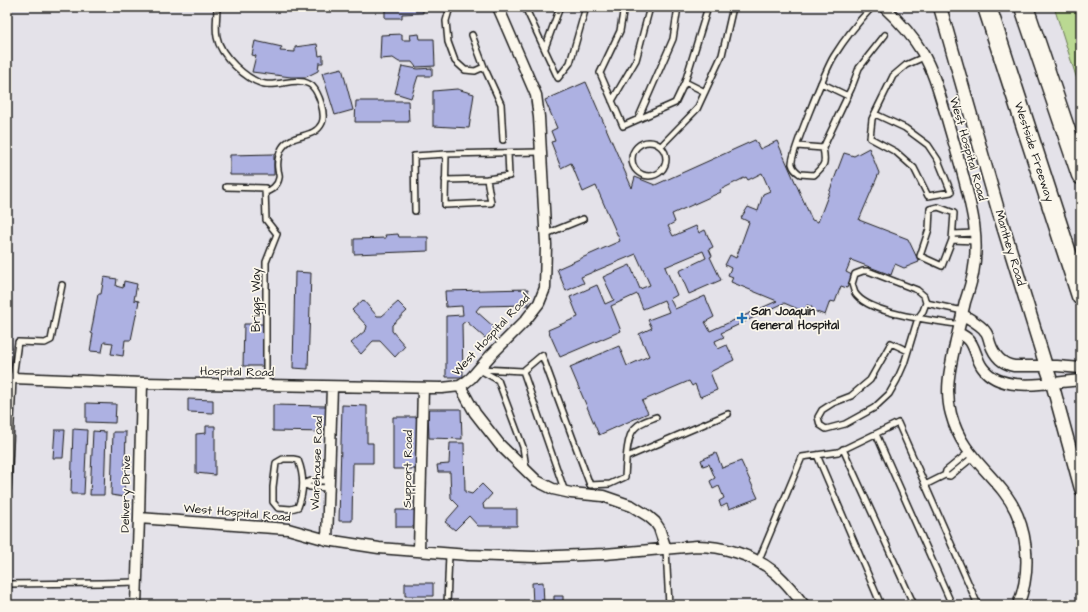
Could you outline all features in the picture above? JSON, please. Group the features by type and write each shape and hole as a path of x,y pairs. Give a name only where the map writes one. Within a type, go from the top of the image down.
{"highway":[{"name":"Westside Freeway","path":"987,7 1081,296"},
{"path":"1024,7 1081,176"}],"street":[{"name":"West Hospital Road","path":"498,7 536,95 539,117 546,234 546,279 545,288 539,304 471,378 460,386 475,413 500,445 537,481 553,489 565,492 603,496 632,506 655,522 659,528 666,549"},
{"name":"West Hospital Road","path":"884,7 908,32 922,52 934,78 953,139 972,209 976,252 973,275 960,321 950,368 948,390 950,413 956,430 971,455 1004,492 1016,511 1022,527 1026,551 1026,572 1018,605"},
{"name":"Manthey Road","path":"940,7 998,210 1052,383 1081,489"},
{"path":"960,321 977,324 986,331 992,349 1000,360 1008,365 1081,368"},
{"path":"960,321 982,368 990,376 1000,381 1026,385 1081,380"},
{"name":"Hospital Road","path":"13,378 142,383 332,387 442,388 460,386"},
{"name":"Delivery Drive","path":"136,605 142,383"},
{"name":"Warehouse Road","path":"328,540 332,387"},
{"name":"Support Road","path":"419,551 423,388"},
{"name":"West Hospital Road","path":"139,518 288,529 328,540 379,548 449,554 534,557 606,554 708,546 726,549 745,555 773,570 789,586 804,605"}],"lane":[{"path":"217,7 217,39 226,56 235,66 252,80 260,83 274,84 299,81 310,85 314,88 320,101 323,114 322,123 316,131 312,134 293,139 282,148 278,162 279,178 275,186 268,192 265,192 264,188 226,187"},
{"path":"450,7 446,21 448,42 455,61 465,70 475,71 484,67"},
{"path":"525,7 558,78 570,63 586,7"},
{"path":"545,48 560,7"},
{"path":"624,7 620,31 600,73 622,126 675,103 685,82 708,7"},
{"path":"612,101 636,60 650,7"},
{"path":"638,119 673,39 678,7"},
{"path":"661,146 697,108 722,55 732,7"},
{"path":"872,7 833,56 814,98 792,158 792,165 800,174 814,175 822,167 825,158 823,148 848,96 859,68 885,35"},
{"path":"472,35 484,67 501,104 503,140"},
{"path":"875,114 906,128 928,145 938,160 951,192 928,196 914,168 896,152 870,138 872,119 893,76 906,65 924,57"},
{"path":"685,82 705,92"},
{"path":"822,83 848,96"},
{"path":"646,142 657,143 661,146 665,151 666,157 664,168 655,175 649,176 638,172 632,163 633,152 636,147 646,142"},
{"path":"797,146 823,148"},
{"path":"415,211 414,156 541,152"},
{"path":"446,180 487,179 509,176 508,153"},
{"path":"446,154 445,205 491,203 487,179"},
{"name":"Briggs Way","path":"265,192 266,220 277,234 266,262 266,385"},
{"path":"938,207 954,212 953,234 942,266 920,256 929,229 930,209 938,207"},
{"path":"546,234 583,220"},
{"path":"953,234 975,237"},
{"path":"952,240 975,237"},
{"path":"908,351 891,343 870,380 851,396 833,403 822,410 818,417 820,425 826,429 844,424 874,408 889,394 904,364 908,351 918,318 926,303 924,296 917,290 868,271 855,274 852,284 856,294 868,304 891,313 905,316 918,318 960,321"},
{"path":"8,488 13,378 18,342 45,343 51,340 62,285"},
{"path":"926,303 960,321"},
{"path":"479,369 523,371 542,355 590,485 610,484 625,477 629,435 643,422 656,417"},
{"path":"479,369 498,380 523,447 526,471"},
{"path":"523,371 565,492"},
{"path":"627,457 728,414"},
{"path":"758,562 802,457 838,452 898,423 978,605"},
{"path":"876,434 952,605"},
{"path":"843,449 914,605"},
{"path":"817,455 882,605"},
{"path":"925,485 945,475 946,471 971,455"},
{"path":"284,459 298,460 303,484 302,496 298,507 291,509 278,508 273,502 273,486 276,463 284,459"},
{"path":"303,484 310,487 329,484"},
{"path":"666,549 669,605"},
{"path":"447,605 449,554"},
{"path":"7,584 137,582"}],"green space":[{"path":"1054,7 1081,7 1081,92"}],"building":[{"path":"354,7 368,7 368,9 362,10"},
{"path":"385,7 423,7 423,13 402,14 402,18 385,18"},
{"path":"402,34 402,40 411,40 410,35 419,34 420,39 434,39 435,66 416,67 412,62 399,62 393,58 380,59 381,35"},
{"path":"255,41 282,47 280,51 295,52 295,47 317,44 319,56 323,55 323,63 319,63 318,71 306,77 291,77 252,72 256,56 252,55"},
{"path":"402,66 418,69 432,68 432,76 418,76 411,98 395,93"},
{"path":"342,68 353,110 335,115 322,73"},
{"path":"586,82 632,188 635,177 655,185 755,140 760,149 777,141 812,220 818,222 844,153 854,156 869,148 879,173 859,220 908,239 919,262 904,268 895,264 891,275 851,260 846,272 852,275 847,288 841,286 835,302 830,301 825,315 811,310 812,307 807,305 805,312 784,303 721,333 724,337 715,341 718,349 727,345 734,360 710,372 717,390 700,397 695,384 692,386 689,381 642,401 648,413 599,435 570,367 619,346 627,366 649,356 639,334 652,328 648,320 669,312 664,300 643,309 637,294 611,306 621,331 560,357 548,330 578,317 570,297 597,285 605,304 614,300 603,277 630,265 640,289 650,285 636,254 581,277 584,283 566,291 557,269 620,241 596,186 583,192 571,163 561,168 551,142 555,141 551,131 557,128 545,100","holes":["762,173 770,191 763,194 758,211 748,207 741,218 749,222 736,258 730,255 725,265 731,268 728,275 733,277 731,282 777,301 710,331 705,322 714,317 705,296 675,309 670,299 677,295 665,267 703,251 706,258 679,271 689,294 721,280 710,257 712,256 709,249 713,247 705,230 699,233 696,226 673,236 668,226 675,222 672,214 721,192 720,190 746,177 748,180"]},
{"path":"457,89 474,94 469,128 433,126 433,91"},
{"path":"356,101 408,101 409,122 355,122"},
{"path":"274,154 274,175 230,175 230,155"},
{"path":"398,234 399,237 428,237 428,251 354,254 354,239 386,238 385,235"},
{"path":"295,272 311,273 308,369 293,368"},
{"path":"104,277 117,279 116,286 123,288 124,281 137,284 134,300 139,301 131,340 125,340 123,356 111,354 113,343 104,342 102,352 90,351 93,334 91,333 98,294 101,294"},
{"path":"528,289 529,305 480,306 476,311 495,328 485,338 466,321 462,324 463,377 446,377 446,316 463,315 462,306 446,307 445,291"},
{"path":"363,300 377,316 382,316 398,302 407,311 392,325 392,331 405,346 395,357 380,341 373,341 361,354 351,343 366,330 367,326 352,310"},
{"path":"244,324 265,324 264,366 243,366"},
{"path":"188,399 213,400 213,413 188,412"},
{"path":"86,403 116,404 115,423 86,422"},
{"path":"273,405 326,406 326,432 273,431"},
{"path":"342,405 367,406 367,443 373,443 373,463 353,463 352,521 339,521"},
{"path":"428,409 461,409 462,439 429,438"},
{"path":"393,417 418,417 418,469 393,469"},
{"path":"206,426 215,426 215,475 196,473 196,434 206,433"},
{"path":"73,429 87,430 84,494 71,494"},
{"path":"55,430 65,430 63,458 53,458"},
{"path":"93,431 106,432 104,495 90,495"},
{"path":"113,432 126,432 124,497 111,495"},
{"path":"450,443 464,443 465,492 472,494 482,484 492,494 483,504 484,509 517,509 517,526 478,526 469,516 455,530 445,522 459,506 451,498 450,472 438,472 437,465 449,464"},
{"path":"716,453 722,468 741,461 758,498 729,509 727,504 721,507 719,501 724,498 719,486 713,489 710,481 715,478 709,464 703,466 701,460"},
{"path":"396,510 417,510 417,527 396,527"},
{"path":"543,582 544,605 533,605 532,583"},
{"path":"405,583 433,583 433,596 405,596"},
{"path":"554,596 563,596 563,604 554,604"}],"place":[{"name":"San Joaquin General Hospital","path":"742,318"}]}
